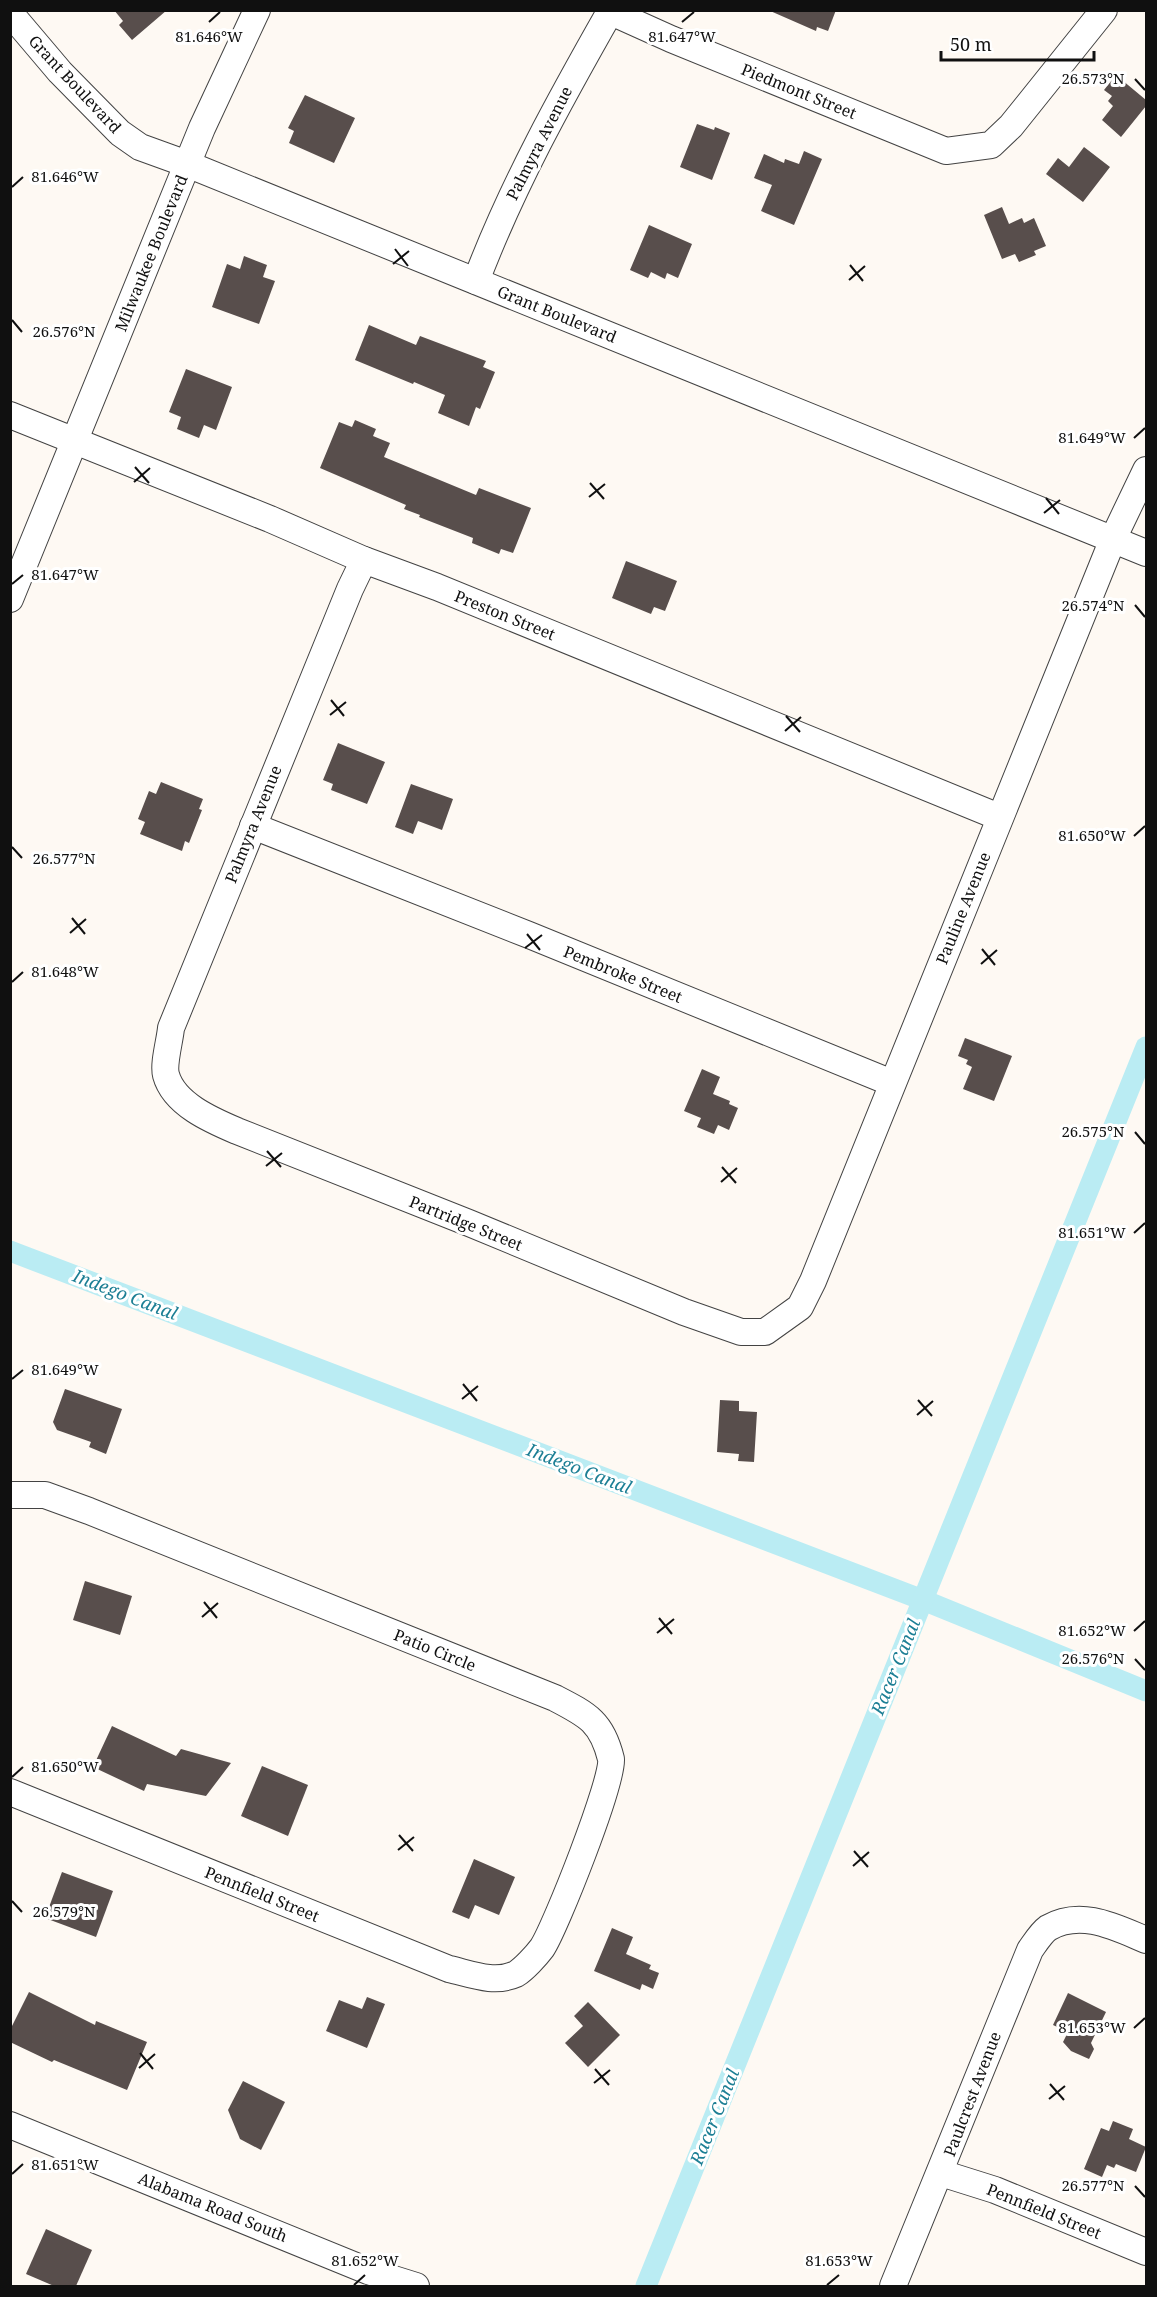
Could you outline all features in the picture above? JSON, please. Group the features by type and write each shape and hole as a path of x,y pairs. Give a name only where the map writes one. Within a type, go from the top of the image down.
{"street":[{"name":"Milwaukee Boulevard","path":"10,599 202,128 257,10"},
{"name":"Piedmont Street","path":"611,11 671,39 945,152 991,145 1011,126 1104,10"},
{"name":"Palmyra Avenue","path":"476,281 509,200 556,107 611,11"},
{"name":"Grant Boulevard","path":"10,14 60,72 120,133 140,147 187,164 1146,553"},
{"name":"Preston Street","path":"10,415 999,817"},
{"name":"Pauline Avenue","path":"765,1332 800,1307 813,1281 1113,539 1146,470"},
{"name":"Palmyra Avenue","path":"174,1093 165,1073 171,1028 350,589 364,560"},
{"name":"Pembroke Street","path":"253,826 529,935 892,1083"},
{"name":"Partridge Street","path":"174,1093 213,1121 470,1223 573,1268 741,1332 765,1332"},
{"name":"Patio Circle","path":"10,1495 45,1495 89,1511 532,1688 584,1713 602,1731 612,1762 608,1785 550,1932 542,1948 517,1973"},
{"name":"Pennfield Street","path":"10,1792 449,1969 495,1980 517,1973"},
{"name":"Paulcrest Avenue","path":"893,2286 1030,1950 1047,1929 1071,1919 1101,1922 1146,1940"},
{"name":"Alabama Road South","path":"10,2125 368,2271 411,2286"},
{"name":"Pennfield Street","path":"941,2173 995,2190 1146,2252"}],"building":[{"path":"114,10 167,10 132,40 119,25 123,21"},
{"path":"768,10 836,10 828,31 817,27 816,31"},
{"path":"1116,75 1146,100 1146,106 1121,137 1102,120 1113,106 1108,101 1112,96 1104,90"},
{"path":"305,95 355,118 334,163 289,143 294,131 288,128"},
{"path":"697,124 714,130 715,127 730,133 712,180 680,167"},
{"path":"1084,147 1110,167 1083,202 1046,174 1058,158 1069,167"},
{"path":"804,151 822,159 794,225 761,211 772,185 754,178 764,154 784,163 785,159 799,164"},
{"path":"1002,207 1009,224 1022,218 1024,223 1034,218 1046,246 1034,251 1036,255 1019,262 1015,254 1002,259 984,215"},
{"path":"649,225 692,244 678,278 667,273 665,279 651,272 648,278 630,270"},
{"path":"244,256 267,265 263,277 275,281 259,324 212,307 227,264 240,269"},
{"path":"369,325 416,345 420,336 486,361 483,367 495,372 480,409 476,407 469,426 438,413 445,395 355,360"},
{"path":"186,369 232,387 216,430 204,425 199,438 177,429 181,417 169,412"},
{"path":"355,420 376,429 373,436 390,443 384,457 476,495 479,488 531,508 513,553 501,549 499,554 472,543 473,538 419,517 420,515 404,509 406,505 320,468 339,422 352,427"},
{"path":"626,561 677,581 665,611 654,607 651,614 612,598"},
{"path":"338,743 385,762 367,804 331,790 333,784 323,780"},
{"path":"161,782 203,799 199,809 202,810 189,843 185,841 182,851 140,834 145,822 138,819 149,791 156,794"},
{"path":"411,784 453,799 442,830 418,821 413,834 395,827"},
{"path":"965,1038 1012,1056 994,1101 963,1089 972,1067 966,1064 968,1060 958,1056"},
{"path":"702,1069 720,1077 713,1094 730,1101 729,1104 738,1108 729,1130 718,1125 714,1134 697,1127 701,1118 684,1111"},
{"path":"65,1389 122,1409 106,1454 89,1447 91,1442 57,1430 53,1422"},
{"path":"720,1400 739,1401 739,1411 757,1412 754,1462 738,1461 739,1454 717,1452"},
{"path":"85,1581 132,1596 120,1635 73,1620"},
{"path":"112,1726 176,1756 181,1749 231,1763 206,1796 147,1784 144,1791 93,1767"},
{"path":"262,1766 308,1785 288,1836 241,1816"},
{"path":"474,1859 515,1877 499,1915 475,1905 469,1919 452,1912"},
{"path":"62,1872 113,1891 96,1937 45,1918"},
{"path":"612,1928 633,1937 626,1954 651,1965 649,1969 659,1973 653,1989 642,1984 640,1990 594,1971"},
{"path":"29,1992 95,2025 96,2021 147,2042 127,2090 54,2060 52,2062 10,2042 10,2030"},
{"path":"1068,1993 1106,2012 1091,2043 1094,2049 1089,2059 1071,2051 1063,2042 1068,2032 1053,2025"},
{"path":"367,1997 385,2004 367,2048 326,2031 339,2000 362,2009"},
{"path":"588,2002 620,2035 588,2067 565,2043 583,2026 574,2016"},
{"path":"243,2081 285,2102 261,2150 240,2139 228,2110"},
{"path":"1113,2121 1133,2129 1129,2139 1146,2147 1136,2172 1116,2164 1114,2168 1107,2165 1102,2177 1084,2169 1101,2128 1109,2131"},
{"path":"46,2229 92,2250 76,2286 54,2286 26,2274"}],"waterway":[{"name":"Racer Canal","path":"646,2286 1146,1047"},
{"name":"Indego Canal","path":"10,1251 923,1600 1146,1691"}]}
